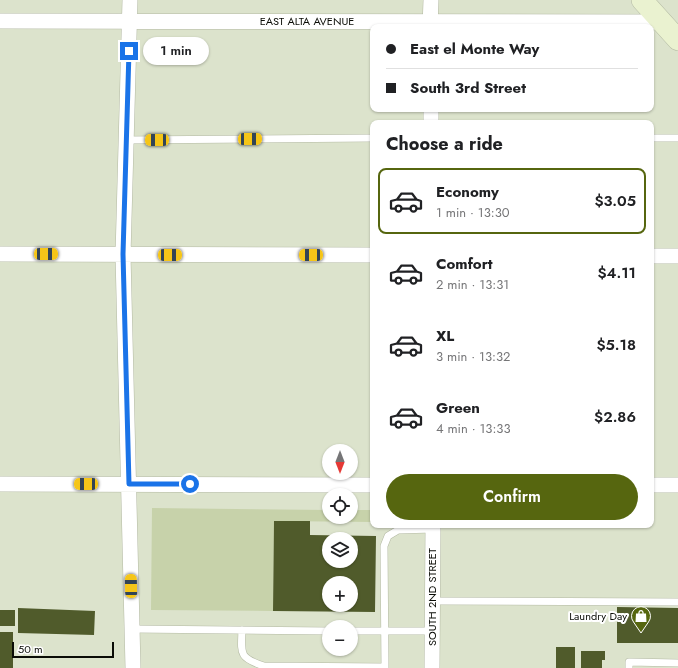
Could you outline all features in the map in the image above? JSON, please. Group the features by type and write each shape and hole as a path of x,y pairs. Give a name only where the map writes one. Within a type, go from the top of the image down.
{"street":[{"path":"130,0 123,254 133,668"},
{"path":"430,24 431,0"},
{"path":"642,0 678,40"},
{"name":"EAST ALTA AVENUE","path":"0,21 430,24 662,22"},
{"path":"0,254 370,255"},
{"path":"654,256 678,256"},
{"path":"0,484 370,485"},
{"path":"654,485 678,485"},
{"name":"SOUTH 2ND STREET","path":"432,668 433,528"}],"lane":[{"path":"126,140 370,138"},
{"path":"654,138 678,138"},
{"path":"242,630 241,651 249,661 264,666 385,668 384,546 388,536 398,530 421,528"},
{"path":"432,601 678,602"},
{"path":"132,629 322,631"},
{"path":"358,631 432,630"},
{"path":"629,668 629,662 678,663"}],"green space":[{"path":"152,508 322,510 322,521 274,521 273,611 151,610"},
{"path":"358,510 370,510 370,522 358,522"}],"building":[{"path":"274,521 310,521 310,535 322,535 322,568 358,568 358,536 376,536 375,612 358,612 358,576 322,576 322,611 273,611"},
{"path":"617,607 678,608 678,643 617,643"},
{"path":"18,608 95,611 94,635 18,633"},
{"path":"0,610 15,610 15,626 0,626"},
{"path":"0,632 13,632 13,668 0,668"},
{"path":"556,647 575,647 575,668 556,668"},
{"path":"581,651 605,651 605,660 602,660 602,668 581,668"}],"place":[{"name":"Laundry Day","path":"641,633"}],"route":[{"path":"129,51 123,254 129,484 190,484"}]}
